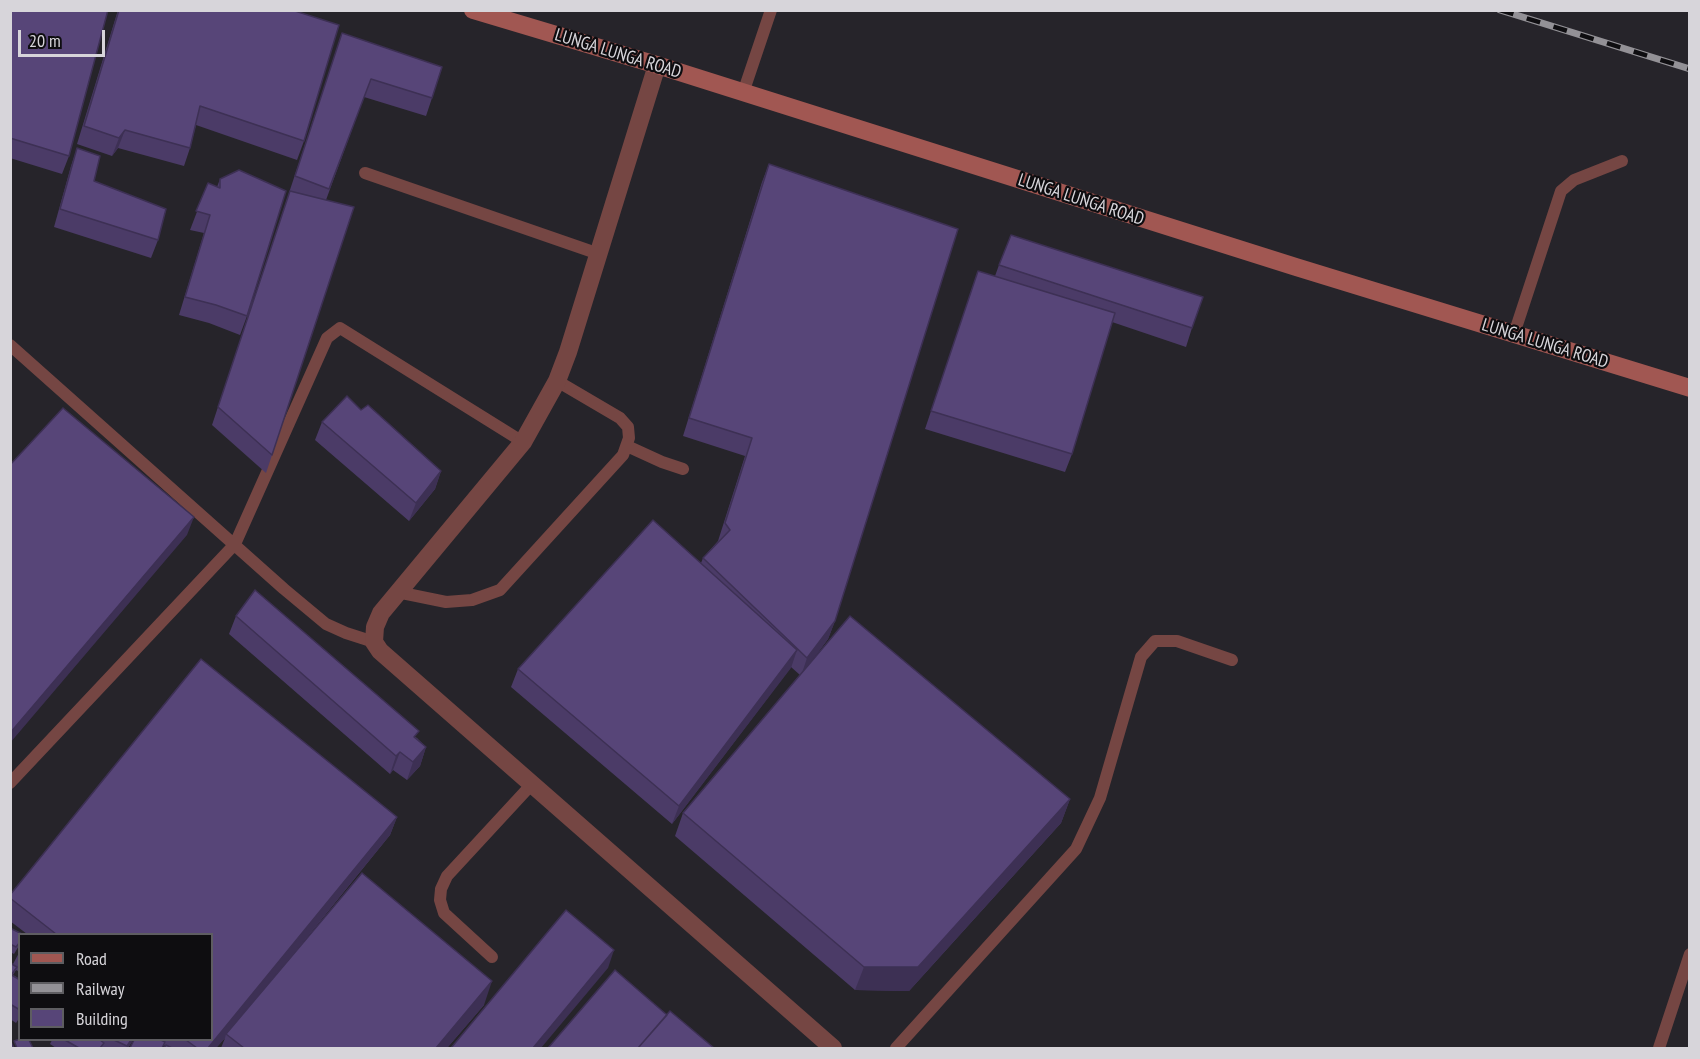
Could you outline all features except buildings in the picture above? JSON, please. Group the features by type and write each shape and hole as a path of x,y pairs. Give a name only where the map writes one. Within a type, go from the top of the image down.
{"main road":[{"name":"LUNGA LUNGA ROAD","path":"473,10 657,65 1689,388"}],"street":[{"path":"657,65 568,352 556,381 523,442 381,613 375,627 374,642 380,651 833,1048"}],"lane":[{"path":"743,93 771,10"},
{"path":"1514,334 1561,191 1574,180 1622,161"},
{"path":"365,173 599,254"},
{"path":"10,783 235,544 327,338 340,328 523,442"},
{"path":"10,345 284,590 326,624 374,642"},
{"path":"397,592 446,602 472,600 500,590 622,455 627,446 628,427 620,418 556,381"},
{"path":"627,446 683,469"},
{"path":"896,1048 1076,849 1100,798 1141,657 1155,641 1177,641 1232,660"},
{"path":"492,957 444,913 440,900 441,889 447,876 532,784"},
{"path":"1659,1048 1689,954"}],"railway":[{"path":"1500,10 1690,69"}]}
